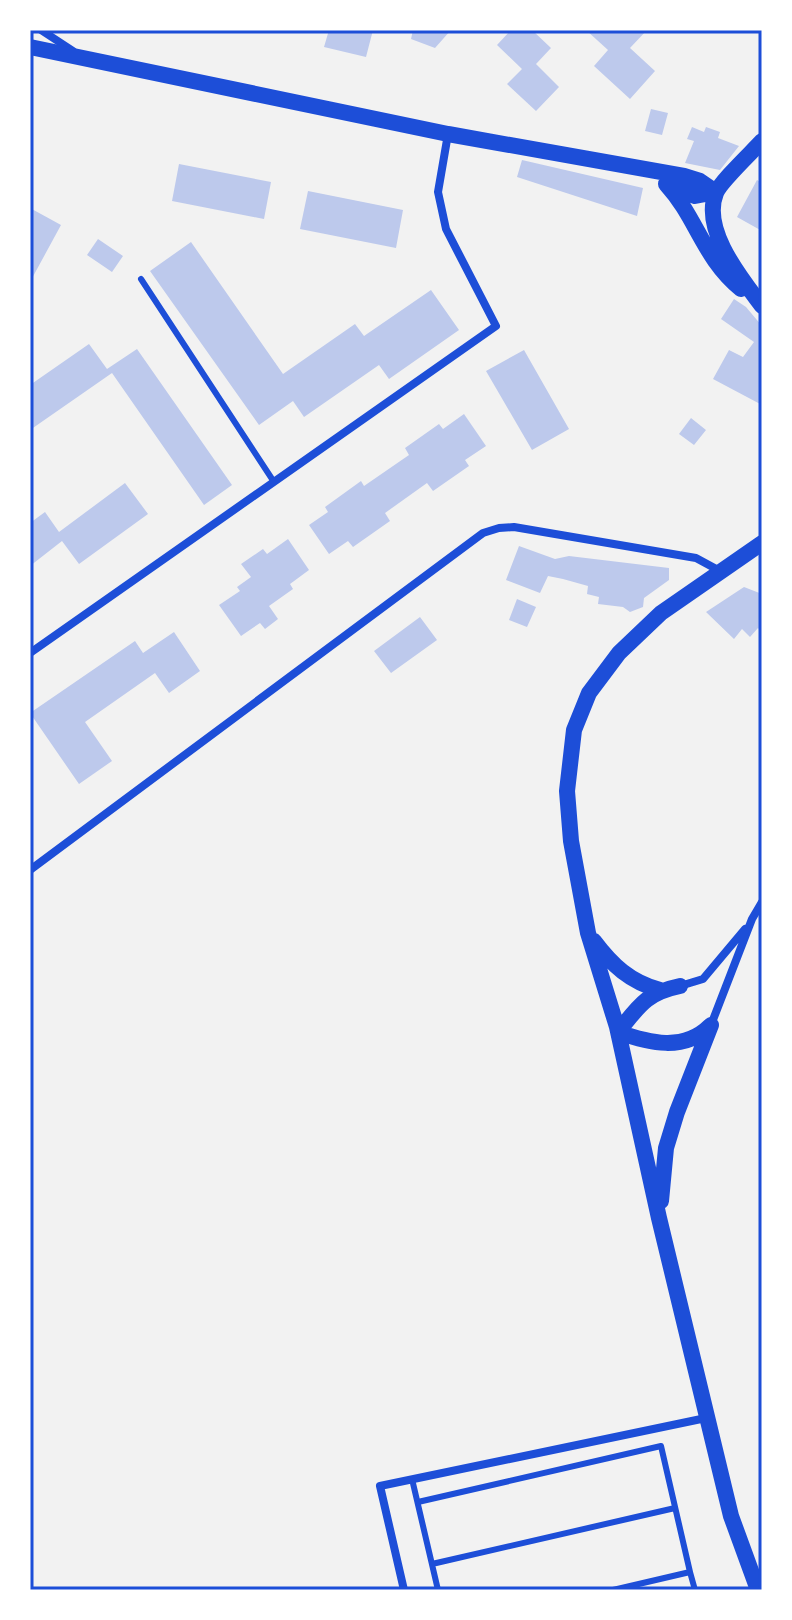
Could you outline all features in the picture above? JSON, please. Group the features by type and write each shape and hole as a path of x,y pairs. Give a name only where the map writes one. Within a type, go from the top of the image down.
{"main road":[{"path":"30,47 448,134 692,179 716,192"},
{"path":"762,141 716,192 714,213 719,240 730,262 762,305"},
{"path":"644,171 684,194 695,196 716,192"},
{"path":"666,184 685,209 716,265 762,305"},
{"path":"744,1590 731,1516 618,1032 588,933 571,841 568,803 569,756 574,730 589,693 619,653 661,613 762,543"},
{"path":"588,933 625,975 660,990"},
{"path":"618,1032 643,1000 660,990 680,986"},
{"path":"618,1032 641,1040 677,1044 700,1036 711,1025"},
{"path":"659,1218 666,1148 711,1025"},
{"path":"731,1516 758,1590"}],"street":[{"path":"41,30 87,60"},
{"path":"30,56 57,53"},
{"path":"30,653 496,326 446,229 438,192 448,134"},
{"path":"30,870 483,533 514,527 696,558 720,572"},
{"path":"680,986 703,979 722,960 762,902"},
{"path":"711,1025 752,919"},
{"path":"404,1590 380,1486 706,1418"}],"lane":[{"path":"141,279 274,482"},
{"path":"418,1502 661,1446 695,1590"},
{"path":"412,1479 438,1590"},
{"path":"432,1564 675,1508"},
{"path":"613,1590 690,1572"}],"building":[{"path":"329,30 373,30 366,57 324,47"},
{"path":"413,30 451,30 435,48 411,39"},
{"path":"511,30 532,30 551,48 536,64 559,87 536,111 507,84 522,69 497,45"},
{"path":"586,30 647,30 630,48 655,71 630,99 594,66 608,50"},
{"path":"651,109 668,113 662,135 645,131"},
{"path":"692,127 704,132 706,127 720,132 718,138 739,146 720,170 685,163 694,141 687,139"},
{"path":"522,160 643,188 637,216 517,177"},
{"path":"179,164 271,182 264,219 172,201"},
{"path":"757,180 762,183 762,231 737,217"},
{"path":"308,191 403,210 396,248 300,229"},
{"path":"30,208 61,225 30,282"},
{"path":"98,239 123,256 112,272 87,255"},
{"path":"191,242 283,374 355,324 364,336 431,290 459,330 389,379 379,365 304,417 293,401 259,425 150,271"},
{"path":"734,299 746,307 762,326 762,405 713,379 729,350 743,357 754,342 721,319"},
{"path":"89,344 107,369 137,349 232,485 204,505 112,373 30,430 30,385"},
{"path":"524,350 569,429 532,450 486,371"},
{"path":"464,414 486,446 465,460 469,466 433,491 427,483 385,513 390,521 353,547 348,541 329,554 309,525 328,512 325,507 361,481 364,486 409,455 405,448 439,424 443,429"},
{"path":"691,418 706,430 694,445 679,434"},
{"path":"125,483 148,514 79,564 62,541 30,566 30,523 45,512 59,532"},
{"path":"288,539 309,570 290,584 293,589 269,606 278,619 265,629 260,623 241,636 219,605 240,591 237,587 251,577 241,564 263,549 267,554"},
{"path":"519,546 555,559 569,556 669,568 669,580 644,598 643,607 630,612 623,607 598,604 599,597 587,594 588,586 563,579 548,576 540,593 506,580"},
{"path":"744,587 762,594 762,632 758,628 750,637 742,629 734,639 706,612"},
{"path":"517,599 536,607 527,627 509,620"},
{"path":"420,617 437,640 391,673 374,651"},
{"path":"174,632 200,671 169,693 155,673 85,722 112,761 79,784 30,713 135,641 143,653"}]}
